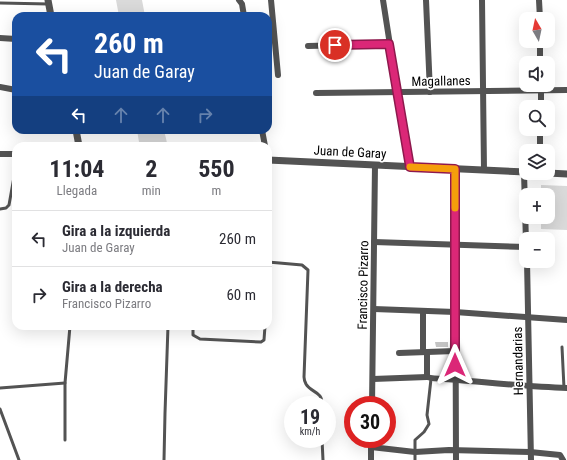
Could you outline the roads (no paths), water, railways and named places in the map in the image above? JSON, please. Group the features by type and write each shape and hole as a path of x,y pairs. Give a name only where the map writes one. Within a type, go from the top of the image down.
{"street":[{"path":"239,0 242,4 243,12"},
{"path":"271,0 278,75"},
{"path":"383,0 410,167"},
{"path":"426,0 430,92"},
{"path":"482,0 484,170"},
{"path":"539,0 540,12"},
{"path":"48,2 50,12"},
{"path":"0,38 12,39"},
{"path":"308,46 389,44"},
{"path":"0,87 12,89"},
{"name":"Magallanes","path":"316,93 397,93 519,89"},
{"name":"Magallanes","path":"555,89 567,90"},
{"path":"0,154 12,154"},
{"name":"Juan de Garay","path":"272,160 519,172"},
{"name":"Francisco Pizarro","path":"372,396 375,165"},
{"path":"455,169 456,460"},
{"path":"555,173 567,174"},
{"path":"525,180 526,232"},
{"path":"374,242 519,247"},
{"name":"Hernandarias","path":"527,268 531,460"},
{"path":"374,309 455,312 567,320"},
{"path":"422,311 425,352 429,378"},
{"path":"399,353 455,351"},
{"path":"373,379 455,379 530,387 566,388"},
{"path":"371,448 371,460"},
{"path":"380,448 415,452 530,452 560,455 564,460"}],"lane":[{"path":"0,3 48,2"},
{"path":"0,209 6,208 9,205 12,188"},
{"path":"272,262 302,265 308,270 304,377 306,385 320,396"},
{"path":"65,440 65,383 70,330"},
{"path":"164,460 164,413 168,330"},
{"path":"193,330 193,335 200,339 261,342 264,340 265,330"},
{"path":"562,347 566,388"},
{"path":"415,460 416,440 424,432 428,424 429,378"},
{"path":"0,388 65,383"},
{"path":"0,409 19,460"},
{"path":"322,448 323,460"}]}
